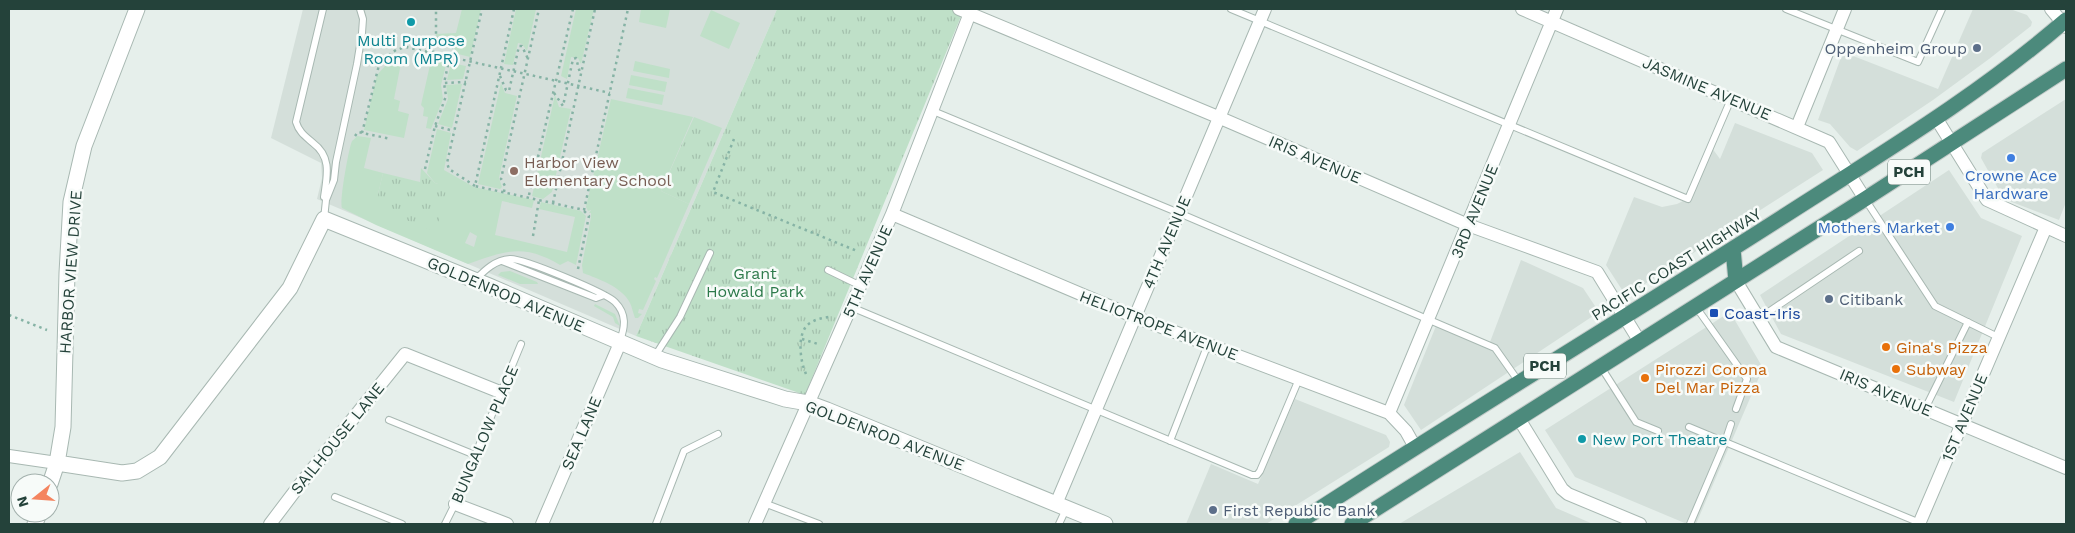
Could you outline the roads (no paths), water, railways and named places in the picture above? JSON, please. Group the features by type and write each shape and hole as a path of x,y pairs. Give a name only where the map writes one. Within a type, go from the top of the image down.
{"highway":[{"name":"PACIFIC COAST HIGHWAY","path":"1296,524 1415,447 1625,318 1936,118 1989,82 2065,23"},
{"name":"PCH","path":"1352,524 1736,282 2066,69"},
{"path":"1732,249 1736,282"}],"street":[{"name":"HARBOR VIEW DRIVE","path":"54,473 63,427 71,202 84,146 137,9"},
{"name":"4TH AVENUE","path":"1061,506 1096,410 1265,9"},
{"name":"JASMINE AVENUE","path":"1522,9 1829,142 1865,199"},
{"name":"3RD AVENUE","path":"1389,413 1557,9"},
{"path":"1797,127 1845,9"},
{"path":"2051,9 2065,23"},
{"name":"5TH AVENUE","path":"755,524 892,214 933,111 965,11"},
{"name":"IRIS AVENUE","path":"965,11 1218,117 1468,225 1597,272 1640,342"},
{"path":"1936,118 1988,200 2066,236"},
{"name":"HELIOTROPE AVENUE","path":"892,214 1135,317 1389,413 1406,431 1415,447"},
{"path":"9,456 122,473 137,471 160,457 290,288 324,219"},
{"name":"GOLDENROD AVENUE","path":"324,219 476,280 655,357 785,399 808,403 1105,524"},
{"name":"1ST AVENUE","path":"1920,524 1960,424 2046,227"},
{"name":"IRIS AVENUE","path":"1736,282 1776,347 2066,468"},
{"name":"SEA LANE","path":"542,524 620,343"},
{"name":"SAILHOUSE LANE","path":"270,524 298,486 405,354 500,392"},
{"path":"1519,419 1562,488 1568,494 1635,523"},
{"path":"455,504 507,524"}],"lane":[{"path":"323,9 296,122 302,134 318,146 325,155 329,168 324,197 326,201"},
{"path":"324,219 326,201 334,180 336,162 357,64 363,19 360,9"},
{"path":"1231,9 1688,198 1731,99"},
{"path":"1786,9 1918,62 1942,9"},
{"path":"933,111 1179,213 1495,348 1519,383"},
{"path":"1865,199 1935,306 1998,337"},
{"path":"1758,319 1859,251"},
{"path":"655,357 680,317 710,253"},
{"path":"476,280 489,266 502,261 518,259 604,295 616,302 623,315 625,326 620,343"},
{"path":"828,270 861,286"},
{"path":"852,306 1252,475 1257,475 1260,471 1299,379"},
{"path":"1696,306 1747,378 1736,408"},
{"path":"1925,409 1968,322"},
{"name":"BUNGALOW PLACE","path":"444,524 455,504 521,344"},
{"path":"1170,440 1208,344"},
{"path":"1601,367 1636,422 1658,431"},
{"path":"390,420 475,455"},
{"path":"1690,524 1731,424"},
{"path":"1689,427 1920,524"},
{"path":"656,524 684,451 718,434"},
{"path":"335,497 402,524"},
{"path":"764,503 819,524"},
{"path":"1059,524 1061,506"}],"place":[{"name":"Multi Purpose Room (MPR)","path":"411,22"},
{"name":"Oppenheim Group","path":"1977,48"},
{"name":"Crowne Ace Hardware","path":"2011,158"},
{"name":"Harbor View Elementary School","path":"514,171"},
{"name":"Mothers Market","path":"1950,227"},
{"name":"Citibank","path":"1829,299"},
{"name":"Coast-Iris","path":"1714,313"},
{"name":"Gina's Pizza","path":"1886,347"},
{"name":"Subway","path":"1896,369"},
{"name":"Pirozzi Corona Del Mar Pizza","path":"1645,378"},
{"name":"New Port Theatre","path":"1582,439"},
{"name":"First Republic Bank","path":"1213,510"}],"park label":[{"name":"Grant Howald Park","path":"755,282"}]}
